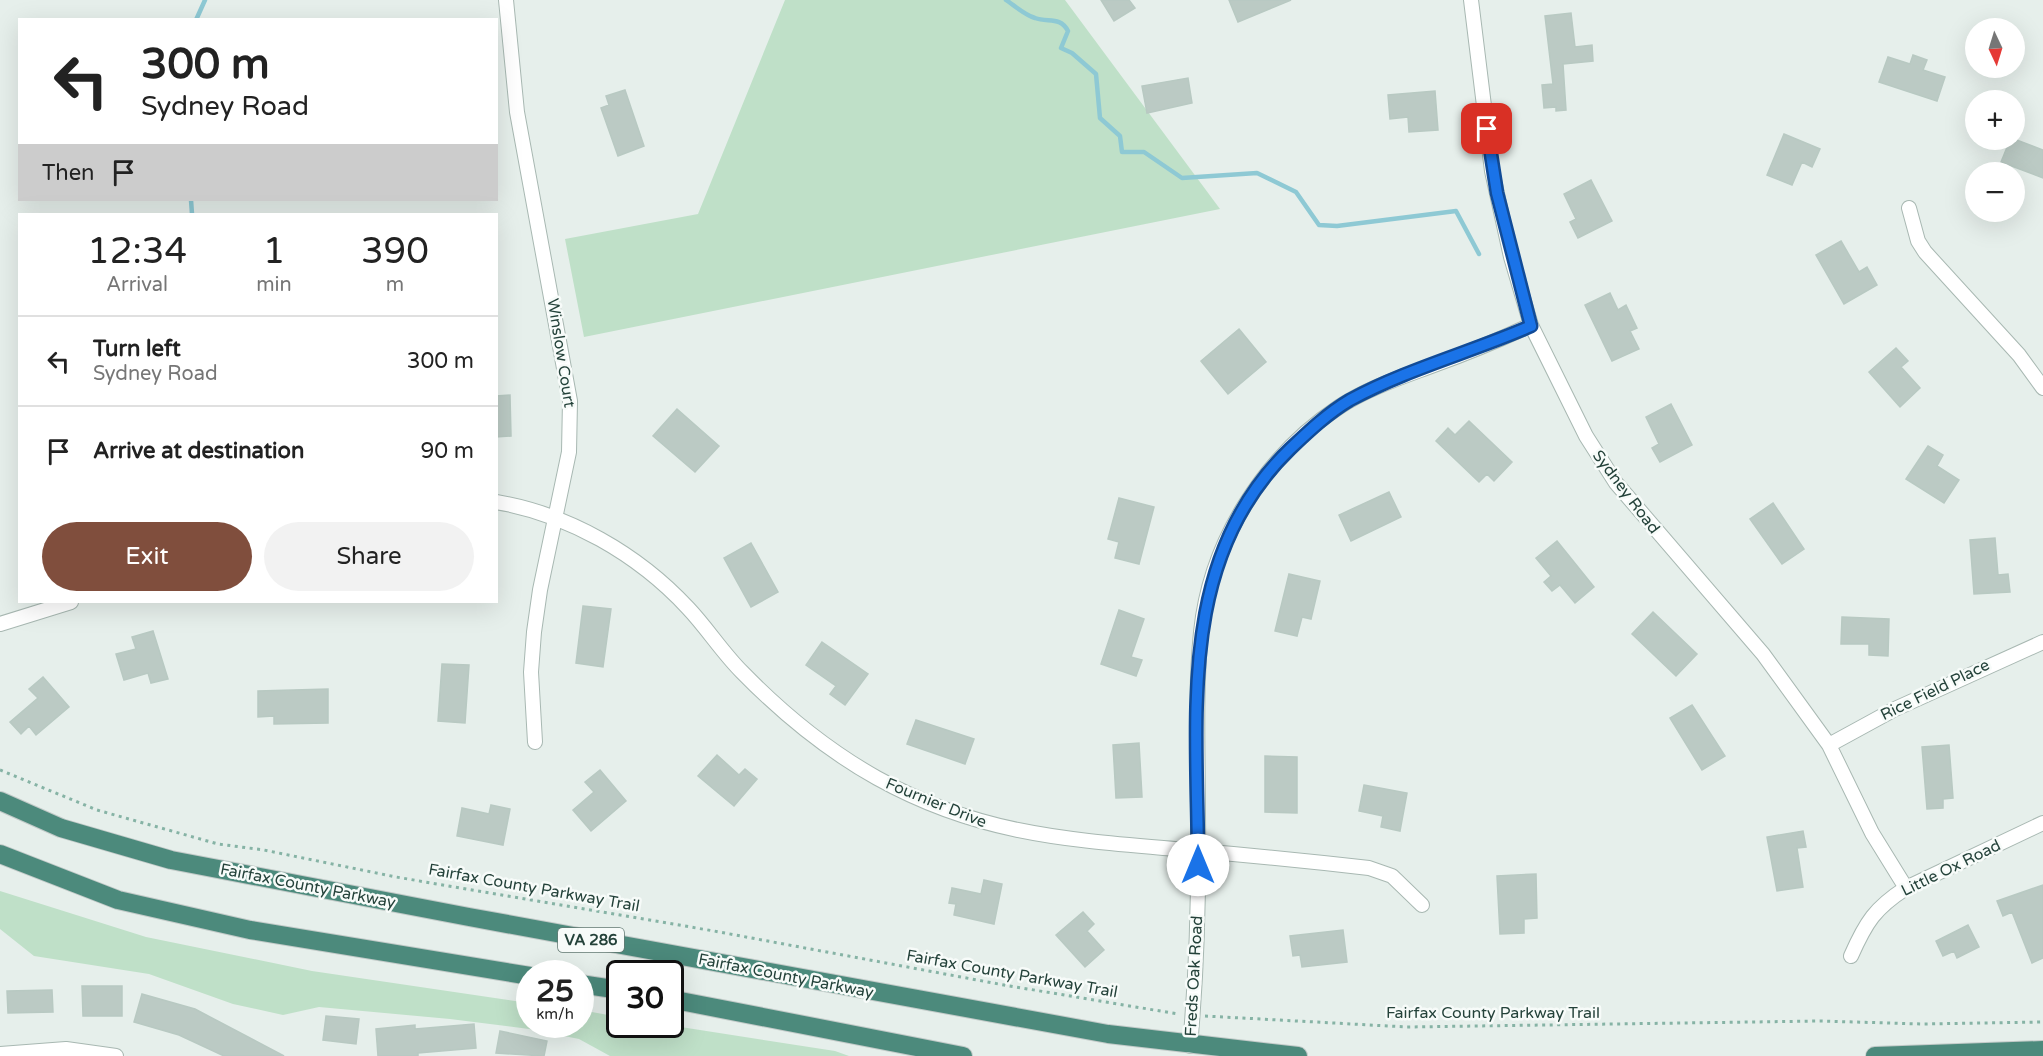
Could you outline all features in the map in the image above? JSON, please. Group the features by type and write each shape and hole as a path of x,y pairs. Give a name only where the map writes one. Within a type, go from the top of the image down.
{"highway":[{"name":"Fairfax County Parkway","path":"0,801 61,828 171,860 1108,1034 1190,1046 1298,1056"},
{"path":"0,854 118,900 250,930 516,974"},
{"path":"684,1002 963,1056"},
{"path":"1875,1056 1925,1052 2043,1050"}],"street":[{"name":"Winslow Court","path":"506,0 517,112 570,401 569,452 540,590 534,632 532,690 535,742"},
{"name":"Sydney Road","path":"1471,0 1492,171 1531,326 1586,436 1616,483 1763,654 1830,745 1872,833 1906,888"},
{"path":"1909,208 1918,242 1925,252 2019,355 2043,388"},
{"name":"Freds Oak Road","path":"1190,1046 1198,851 1198,697 1201,631 1216,565 1244,505 1283,456 1338,408 1379,386 1531,326"},
{"name":"Fournier Drive","path":"498,502 523,507 601,539 655,576 687,607 740,670 793,720 850,762 878,779 959,816 1029,834 1369,867 1392,876 1422,905"},
{"path":"0,624 68,603"},
{"name":"Rice Field Place","path":"1830,745 1895,708 2043,642"},
{"name":"Little Ox Road","path":"1851,956 1865,925 1877,908 1906,888 2043,823"},
{"path":"0,1054 56,1049 116,1056"}],"path":[{"name":"Fairfax County Parkway Trail","path":"0,770 97,810 218,844 264,850 396,877 714,931 1004,986 1193,1015 1407,1027 1820,1021 1922,1024 2043,1022"}],"green space":[{"path":"785,0 1065,0 1220,209 584,337 565,239 698,214"},
{"path":"0,891 146,937 312,971 516,1001 516,1027 319,1007 283,1015 233,1004 149,974 34,956 0,929"},
{"path":"594,1012 606,1015 606,1038 684,1038 684,1027 835,1051 849,1056 610,1056 574,1038 594,1038"}],"building":[{"path":"1101,0 1129,0 1135,8 1114,21"},
{"path":"1229,0 1291,0 1238,22"},
{"path":"1571,13 1575,47 1592,45 1593,61 1563,64 1566,110 1556,111 1556,107 1544,108 1542,85 1553,84 1545,16"},
{"path":"1913,55 1927,60 1923,70 1945,77 1937,101 1879,82 1888,57 1910,64"},
{"path":"1188,78 1192,103 1147,113 1142,86"},
{"path":"625,90 644,146 618,156 601,108 609,105 606,96"},
{"path":"1435,91 1438,130 1409,132 1408,117 1390,119 1388,95"},
{"path":"1784,134 1820,149 1812,167 1802,162 1792,185 1767,175"},
{"path":"2025,143 2043,150 2043,178 2025,171 2025,162 2001,162 2006,150 2025,150"},
{"path":"1591,180 1612,221 1578,238 1570,222 1576,219 1564,194"},
{"path":"1841,241 1859,272 1867,267 1877,285 1844,304 1816,255"},
{"path":"1610,293 1618,310 1626,305 1637,328 1630,331 1639,349 1612,361 1585,305"},
{"path":"1239,329 1266,362 1228,394 1201,361"},
{"path":"1896,348 1908,361 1901,367 1920,388 1900,407 1869,372"},
{"path":"510,395 511,436 498,437 498,396"},
{"path":"1671,404 1692,445 1660,462 1652,448 1659,444 1646,417"},
{"path":"677,409 719,446 695,472 653,436"},
{"path":"1469,421 1512,462 1494,481 1487,474 1479,482 1436,441 1448,428 1455,435"},
{"path":"1928,446 1943,455 1937,466 1959,480 1944,503 1906,479"},
{"path":"1389,492 1401,517 1351,541 1339,515"},
{"path":"1119,498 1154,507 1139,564 1115,558 1119,542 1108,539"},
{"path":"1773,503 1804,549 1782,564 1750,519"},
{"path":"1995,538 1998,575 2008,574 2010,592 1974,594 1970,540"},
{"path":"1557,541 1594,587 1575,603 1560,585 1552,591 1544,582 1551,576 1536,558"},
{"path":"751,543 778,592 751,607 724,558"},
{"path":"1289,574 1320,581 1311,619 1302,617 1297,636 1275,631"},
{"path":"583,606 611,609 603,667 576,663"},
{"path":"1119,610 1144,619 1131,657 1142,660 1136,676 1101,664"},
{"path":"1653,612 1697,654 1676,676 1632,634"},
{"path":"1842,617 1889,619 1888,656 1869,655 1869,644 1841,644"},
{"path":"153,631 168,679 151,683 148,673 124,680 116,654 136,649 132,637"},
{"path":"822,642 868,674 845,705 830,694 836,686 806,665"},
{"path":"442,664 469,665 465,723 438,721"},
{"path":"43,677 69,707 36,735 29,726 21,734 10,722 38,698 29,689"},
{"path":"328,689 328,723 274,724 274,716 258,717 258,691"},
{"path":"1692,705 1725,756 1702,770 1670,718"},
{"path":"916,720 974,739 965,764 907,744"},
{"path":"1139,743 1142,797 1116,798 1113,745"},
{"path":"1949,745 1953,798 1943,799 1943,808 1927,809 1922,747"},
{"path":"717,755 739,775 745,769 757,779 734,806 698,776"},
{"path":"1265,756 1297,757 1297,813 1265,812"},
{"path":"600,770 626,801 591,831 573,810 594,792 585,782"},
{"path":"1364,785 1407,793 1400,831 1381,827 1383,816 1359,811"},
{"path":"491,805 510,809 503,845 457,836 462,808 489,814"},
{"path":"1803,831 1806,847 1797,848 1803,887 1777,891 1767,837"},
{"path":"1536,874 1537,918 1524,919 1524,933 1500,934 1497,876"},
{"path":"984,880 1002,884 994,924 954,915 956,904 949,903 952,888 981,894"},
{"path":"2043,885 2043,958 2032,963 2012,912 2003,916 1997,901"},
{"path":"1083,912 1094,924 1087,931 1104,950 1085,967 1056,935"},
{"path":"1968,925 1979,947 1957,958 1954,951 1943,956 1936,941"},
{"path":"1343,930 1347,962 1302,967 1300,955 1293,956 1290,936"},
{"path":"82,986 122,986 122,1016 83,1016"},
{"path":"52,990 53,1012 8,1013 7,991"},
{"path":"142,994 195,1009 284,1056 224,1056 179,1035 134,1022"},
{"path":"326,1016 359,1019 356,1044 323,1040"},
{"path":"474,1024 476,1048 418,1053 418,1056 378,1056 376,1029 415,1025 415,1029"},
{"path":"500,1031 516,1034 516,1038 547,1041 544,1056 496,1053"}],"waterway":[{"path":"197,18 205,0"},
{"path":"1006,0 1031,17 1061,23 1065,26 1068,31 1061,48 1072,53 1096,74 1100,118 1120,136 1122,152 1144,152 1182,178 1257,173 1296,192 1319,225 1337,226 1456,211 1479,254"},
{"path":"191,201 192,213"}],"route":[{"path":"1198,865 1198,697 1201,631 1216,565 1244,505 1283,456 1311,428 1338,408 1379,386 1531,326 1492,171 1487,129"}]}
